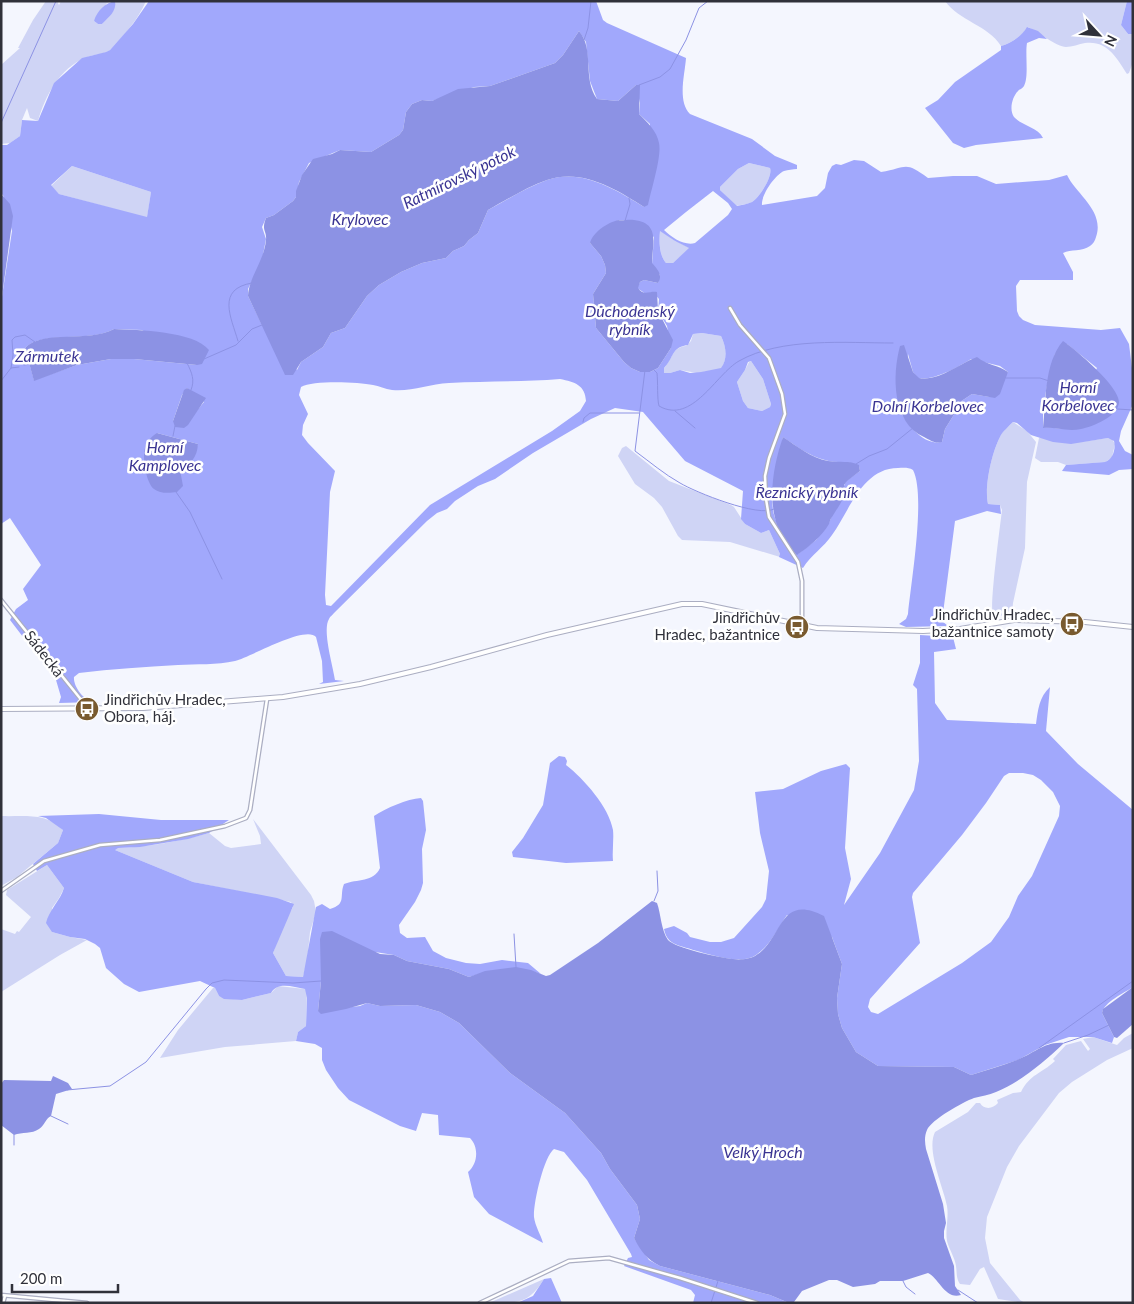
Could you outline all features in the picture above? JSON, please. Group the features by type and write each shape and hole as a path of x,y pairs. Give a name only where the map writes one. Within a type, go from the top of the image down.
{"main road":[{"path":"1,709 143,708 267,699 360,684 431,667 547,635 682,604 702,604 802,626 923,631 960,629 1014,620 1085,622 1133,627"}],"street":[{"path":"730,308 749,336 769,358 782,394 785,414 769,458 765,476 766,499 768,517 798,562 802,581 802,626"},
{"name":"Sádecká","path":"1,600 87,708"},
{"path":"1,891 44,861 100,845 160,840 225,826 246,818 250,810 267,699"},
{"path":"480,1303 569,1261 609,1258 757,1303"},
{"path":"1,1295 87,1303"},
{"path":"3,1303 6,1296"}],"shaded area":[{"path":"46,1 57,1 59,5 61,1 113,1 107,3 94,21 102,24 113,11 115,1 146,1 135,21 110,50 85,58 68,69 49,93 38,121 30,118 27,108 22,120 20,136 10,143 1,144 1,65 20,48 18,48 33,20"},
{"path":"115,1 114,11 102,24 94,21 102,8"},
{"path":"149,1 596,1 603,20 607,23 686,58 683,95 686,109 690,114 752,139 775,156 797,165 797,169 780,173 773,181 766,191 762,205 817,196 825,188 828,173 832,166 854,160 864,161 881,172 909,167 928,178 977,176 996,184 1049,180 1067,175 1088,203 1097,219 1096,238 1087,248 1063,253 1073,272 1073,280 1020,280 1016,286 1017,311 1023,320 1035,325 1101,330 1120,328 1129,344 1133,376 1133,404 1121,431 1119,441 1125,451 1133,455 1133,469 1119,470 1109,475 1062,471 1066,465 1108,461 1115,447 1114,441 1108,438 1071,444 1053,442 1031,435 1017,423 1013,422 1002,433 997,443 988,479 988,504 1000,505 1001,514 987,511 955,521 942,621 948,626 906,627 899,624 906,619 908,614 918,518 917,482 913,470 898,468 886,470 875,475 866,483 832,535 803,568 779,557 780,554 769,530 761,533 745,524 741,519 743,491 685,461 643,412 615,408 591,419 533,453 495,479 478,486 455,501 447,509 437,513 329,618 327,639 335,680 344,681 319,684 323,682 322,661 316,637 310,634 290,638 235,661 79,673 74,677 77,689 83,696 94,702 59,703 61,697 56,680 10,620 16,609 28,600 23,589 41,565 10,518 1,524 1,303 12,231 3,195 1,194 1,145 7,145 20,136 22,120 38,121 54,83 82,58 110,50 133,24","holes":["579,31 586,42 590,81 597,99 618,101 636,85 640,103 639,114 650,124 644,207 610,187 585,179 560,177 532,186 488,210 478,233 464,246 453,251 446,258 422,263 401,272 379,285 367,296 345,328 331,333 323,347 301,362 297,370 262,325 248,296 248,289 262,260 266,239 262,227 266,218 274,215 293,201 296,197 299,182 309,163 340,150 371,152 399,135 403,130 406,112 412,104 422,100 432,101 474,87 490,86 555,63 563,55","749,163 770,168 770,176 765,186 759,196 752,202 737,206 720,190 720,187 738,169","72,166 151,192 147,217 59,194 51,185","713,191 728,203 732,209 728,215 695,243 691,244 675,238 664,230","618,220 630,220 654,237 652,264 660,275 658,283 644,280 640,282 637,288 646,294 653,292 659,299 658,311 667,326 671,348 658,368 650,372 640,372 631,368 596,328 593,294 606,273 601,256 590,243","660,231 689,248 673,263 666,263 662,256","114,329 142,330 197,365 134,359 111,359 77,365 34,380 25,348 43,339 92,335","702,333 721,336 726,352 725,361 721,368 701,372 690,373 680,370 664,373 664,368 673,354 682,346 688,345 693,334","1067,344 1097,368 1065,429 1043,427 1043,407 1055,354","908,354 913,372 918,378 938,375 971,359 1000,366 1008,372 990,397 972,394 960,402 945,429 942,442 928,441 916,433 899,409","751,361 763,379 771,404 770,407 762,411 748,408 743,401 737,382 748,362","560,379 570,381 584,391 586,401 580,411 552,431 430,505 331,606 326,605 330,492 335,471 302,435 303,425 308,414 299,395 301,387 315,383 347,382 375,385 389,390 399,390 449,383","187,388 204,402 194,414 173,421 182,395","157,433 198,444 190,464 180,470","783,437 819,458 859,466 860,471 846,481 829,523 816,540 798,554 789,544 775,518 772,499"]},
{"path":"945,1 1127,1 1121,25 1128,34 1133,34 1133,62 1127,74 1110,51 1099,44 1085,43 1068,47 1062,46 1028,27 1016,39 1001,46 989,33 958,14"},
{"path":"1127,1 1133,1 1133,34 1128,34 1121,25"},
{"path":"1027,27 1038,31 1047,39 1039,38 1027,43 1025,82 1024,86 1014,97 1012,114 1017,120 1041,134 1043,138 964,148 953,143 925,108 938,100 955,82 1001,50 1001,46 1019,36"},
{"path":"749,163 770,168 770,176 759,196 750,203 736,206 720,190 720,187 738,169"},
{"path":"72,166 151,192 147,218 59,194 51,186"},
{"path":"660,230 675,241 690,248 673,263 666,263 662,256"},
{"path":"702,333 721,336 726,352 725,361 721,369 697,373 680,370 664,373 664,368 675,351 686,346 691,341 693,334"},
{"path":"751,361 763,379 771,404 770,407 762,411 748,408 743,401 737,382"},
{"path":"1013,422 1027,431 1036,442 1027,482 1025,548 1012,615 993,616 994,583 1002,510 1000,505 988,504 987,488 997,443 1002,433"},
{"path":"1043,437 1067,443 1108,438 1112,439 1115,444 1112,457 1106,462 1066,465 1058,462 1041,462 1035,458 1039,438"},
{"path":"626,446 669,481 731,505 745,524 761,533 769,530 780,557 730,542 682,540 662,507 654,498 635,484 618,456 622,448"},
{"path":"920,635 953,637 956,649 934,652 935,703 947,720 1036,724 1041,699 1050,687 1046,731 1078,764 1133,810 1133,987 1106,1005 1102,1013 1114,1037 1112,1043 1093,1037 1069,1037 1045,1045 1018,1060 971,1075 954,1067 878,1066 856,1052 842,1028 838,1014 837,998 842,964 832,937 787,915 770,942 756,955 749,958 730,959 680,946 672,942 666,935 664,929 674,926 687,933 690,937 710,942 721,942 734,938 762,907 766,899 769,871 760,833 755,792 783,789 821,771 846,764 850,768 845,848 851,879 844,905 880,853 914,790 919,761 917,689 913,685 920,663","holes":["1009,773 1033,775 1041,780 1053,792 1060,806 1059,816 1032,876 1018,896 1009,917 991,942 962,963 878,1014 871,1012 868,1007 870,999 920,943 912,897 913,893 962,835 1004,776"]},
{"path":"559,756 565,757 566,765 595,794 611,821 613,830 613,861 566,863 513,857 512,852 543,805 550,763"},
{"path":"421,798 423,801 426,830 422,849 423,883 415,902 399,925 400,933 407,938 425,937 433,951 446,958 480,964 502,960 528,963 541,974 524,970 505,970 486,972 469,977 449,969 407,961 394,955 375,952 321,981 318,1011 360,1006 367,1003 380,1006 416,1005 440,1012 459,1023 510,1073 565,1113 601,1153 610,1169 637,1205 640,1219 634,1238 649,1260 660,1266 770,1295 789,1303 693,1303 695,1295 691,1290 624,1266 628,1258 632,1257 631,1254 587,1180 564,1152 554,1149 550,1153 543,1170 534,1211 534,1217 543,1243 489,1214 474,1197 468,1172 474,1165 476,1151 470,1138 439,1135 438,1115 422,1113 416,1131 400,1126 349,1100 326,1070 322,1060 322,1048 315,1044 296,1041 298,1032 306,1026 307,998 305,989 282,986 274,989 271,993 242,1000 224,999 219,996 215,988 200,981 139,992 124,984 106,968 100,948 95,944 85,939 52,932 46,923 64,888 47,865 37,871 33,864 58,843 63,830 46,818 38,816 99,814 161,820 229,820 209,833 188,839 140,847 118,848 115,850 193,882 277,898 294,904 273,953 286,976 303,977 316,907 322,904 330,909 339,905 342,899 344,884 374,876 380,868 374,816 397,804"},
{"path":"1,816 42,818 56,824 63,830 58,843 17,877 1,886"},
{"path":"253,819 314,901 316,912 310,932 303,977 286,976 273,953 283,926 293,907 291,902 193,882 115,850 115,848 187,839 209,833 225,846 231,848 261,844"},
{"path":"47,865 64,888 52,908 52,932 87,940 1,992 1,929 15,934 17,931 19,932 31,917 6,895 7,890"},
{"path":"278,986 305,989 307,991 306,1026 298,1032 296,1041 225,1047 160,1058 178,1030 213,988 215,988 219,996 242,1000 271,993"},
{"path":"1133,1033 1133,1048 1107,1060 1072,1082 1059,1093 1019,1146 1007,1167 987,1217 985,1238 990,1263 1020,1300 1025,1303 998,1299 984,1267 980,1269 970,1285 960,1284 947,1241 947,1206 934,1158 933,1140 935,1132 968,1112 976,1103 980,1103 986,1108 991,1107 998,1103 997,1100 1013,1093 1021,1092 1028,1081 1055,1061 1053,1059 1066,1045 1081,1041 1088,1051 1090,1049 1083,1039 1093,1037 1117,1045"},
{"path":"551,1278 562,1303 517,1303 533,1296 544,1279"},
{"path":"544,1279 527,1298 515,1302 489,1303"}],"water":[{"name":"Krylovec","path":"579,31 584,39 588,55 590,82 597,99 618,101 636,85 640,85 639,114 654,131 660,149 648,205 644,207 610,187 586,179 560,177 532,186 488,210 478,233 464,246 453,251 446,258 422,263 401,272 379,285 367,296 345,328 331,333 323,347 301,362 293,375 285,375 248,296 251,282 265,248 264,226 266,218 274,215 293,201 296,197 296,191 302,175 313,159 340,150 371,152 399,135 403,130 406,112 412,104 422,100 432,101 458,89 490,86 555,63 563,55"},
{"path":"1,194 10,204 13,216 1,303"},
{"name":"Důchodenský rybník","path":"618,220 643,222 652,230 652,263 660,277 658,283 644,280 640,282 638,288 644,293 657,292 658,311 673,340 671,348 658,368 650,372 640,372 631,368 596,328 593,294 606,273 601,256 590,243 594,235 601,228"},
{"name":"Zármutek","path":"114,329 179,335 202,344 209,350 202,364 197,365 134,359 111,359 77,365 34,381 25,348 33,342 54,337 92,335"},
{"name":"Horní Korbelovec","path":"1063,341 1105,378 1117,395 1119,402 1115,412 1110,416 1092,426 1081,429 1043,428 1049,371 1052,360"},
{"name":"Dolní Korbelovec","path":"904,345 913,372 919,378 941,375 977,357 1008,372 1000,394 995,398 972,394 960,402 945,429 942,442 924,437 913,430 906,421 900,410 897,397 897,358 900,346"},
{"path":"187,388 206,398 188,425 184,428 175,427 173,421 184,390"},
{"name":"Horní Kamplovec","path":"157,433 198,444 193,460 180,470 183,486 177,492 165,493 156,491 151,486 147,476 144,457 145,448 150,439"},
{"name":"Řeznický rybník","path":"783,437 816,457 828,461 855,463 859,465 860,471 844,485 845,493 843,498 823,533 797,555 786,543 779,529 772,499 775,467"},
{"name":"Velký Hroch","path":"652,901 657,903 664,932 672,943 719,957 736,959 753,957 764,949 789,914 798,910 809,910 824,916 842,964 837,998 838,1014 842,1028 856,1052 878,1066 954,1067 971,1075 1017,1060 1045,1046 1064,1043 1024,1077 996,1092 963,1103 934,1121 927,1130 925,1138 926,1149 943,1204 946,1223 944,1238 954,1266 955,1286 961,1295 955,1296 946,1292 928,1273 903,1281 880,1281 875,1284 853,1287 837,1280 829,1280 802,1291 794,1302 789,1303 770,1295 660,1266 644,1254 634,1238 640,1219 637,1205 610,1169 601,1153 565,1113 510,1073 459,1023 440,1012 416,1005 380,1006 367,1003 321,1014 318,1011 321,981 320,939 322,932 332,931 380,954 394,955 407,961 449,969 469,977 485,971 516,967 546,976 598,943"},
{"path":"1133,987 1133,1024 1117,1038 1114,1037 1102,1013 1103,1009"},
{"path":"53,1076 68,1083 72,1089 56,1094 51,1116 41,1127 33,1132 14,1135 1,1125 1,1084 4,1080 51,1081"}],"waterway":[{"path":"1,123 56,1"},
{"path":"584,40 588,28 591,1"},
{"name":"Ratmírovský potok","path":"639,85 660,77 670,69 686,40 699,8 708,1"},
{"path":"625,221 630,204 629,198"},
{"path":"238,341 230,314 230,298 234,291 241,286 252,283"},
{"name":"Ratmírovský potok","path":"204,359 236,345 252,329 262,325"},
{"path":"11,368 13,355 12,340 15,337 25,335 35,342"},
{"path":"654,370 657,373 659,406 671,410 682,409 693,404 703,396 730,367 756,353 774,348 814,343 893,343"},
{"path":"187,363 192,376 191,390"},
{"name":"Ratmírovský potok","path":"24,365 31,364"},
{"name":"Ratmírovský potok","path":"1,381 11,368 19,367"},
{"path":"645,370 635,451 663,472 699,492 727,503 755,510 766,511 774,509"},
{"path":"1006,378 1040,378 1049,381"},
{"path":"1117,409 1133,410"},
{"path":"675,411 695,428"},
{"path":"583,422 584,418 590,413 639,413"},
{"path":"173,436 175,426"},
{"path":"856,464 869,456 887,449 913,428"},
{"path":"176,492 190,512 222,579"},
{"path":"654,901 658,891 657,871"},
{"path":"514,934 516,967"},
{"path":"67,1090 110,1086 146,1062 212,983 224,980 293,983 321,981"},
{"path":"1039,1048 1133,981"},
{"path":"1064,1043 1109,1025"},
{"path":"51,1116 68,1124"},
{"path":"14,1135 14,1145"},
{"path":"711,1303 718,1281"},
{"path":"903,1281 906,1287 915,1294"},
{"path":"958,1290 978,1303"}],"place":[{"name":"Jindřichův Hradec, bažantnice samoty","path":"1072,624"},
{"name":"Jindřichův Hradec, bažantnice","path":"797,627"},
{"name":"Jindřichův Hradec, Obora, háj.","path":"87,709"}]}
